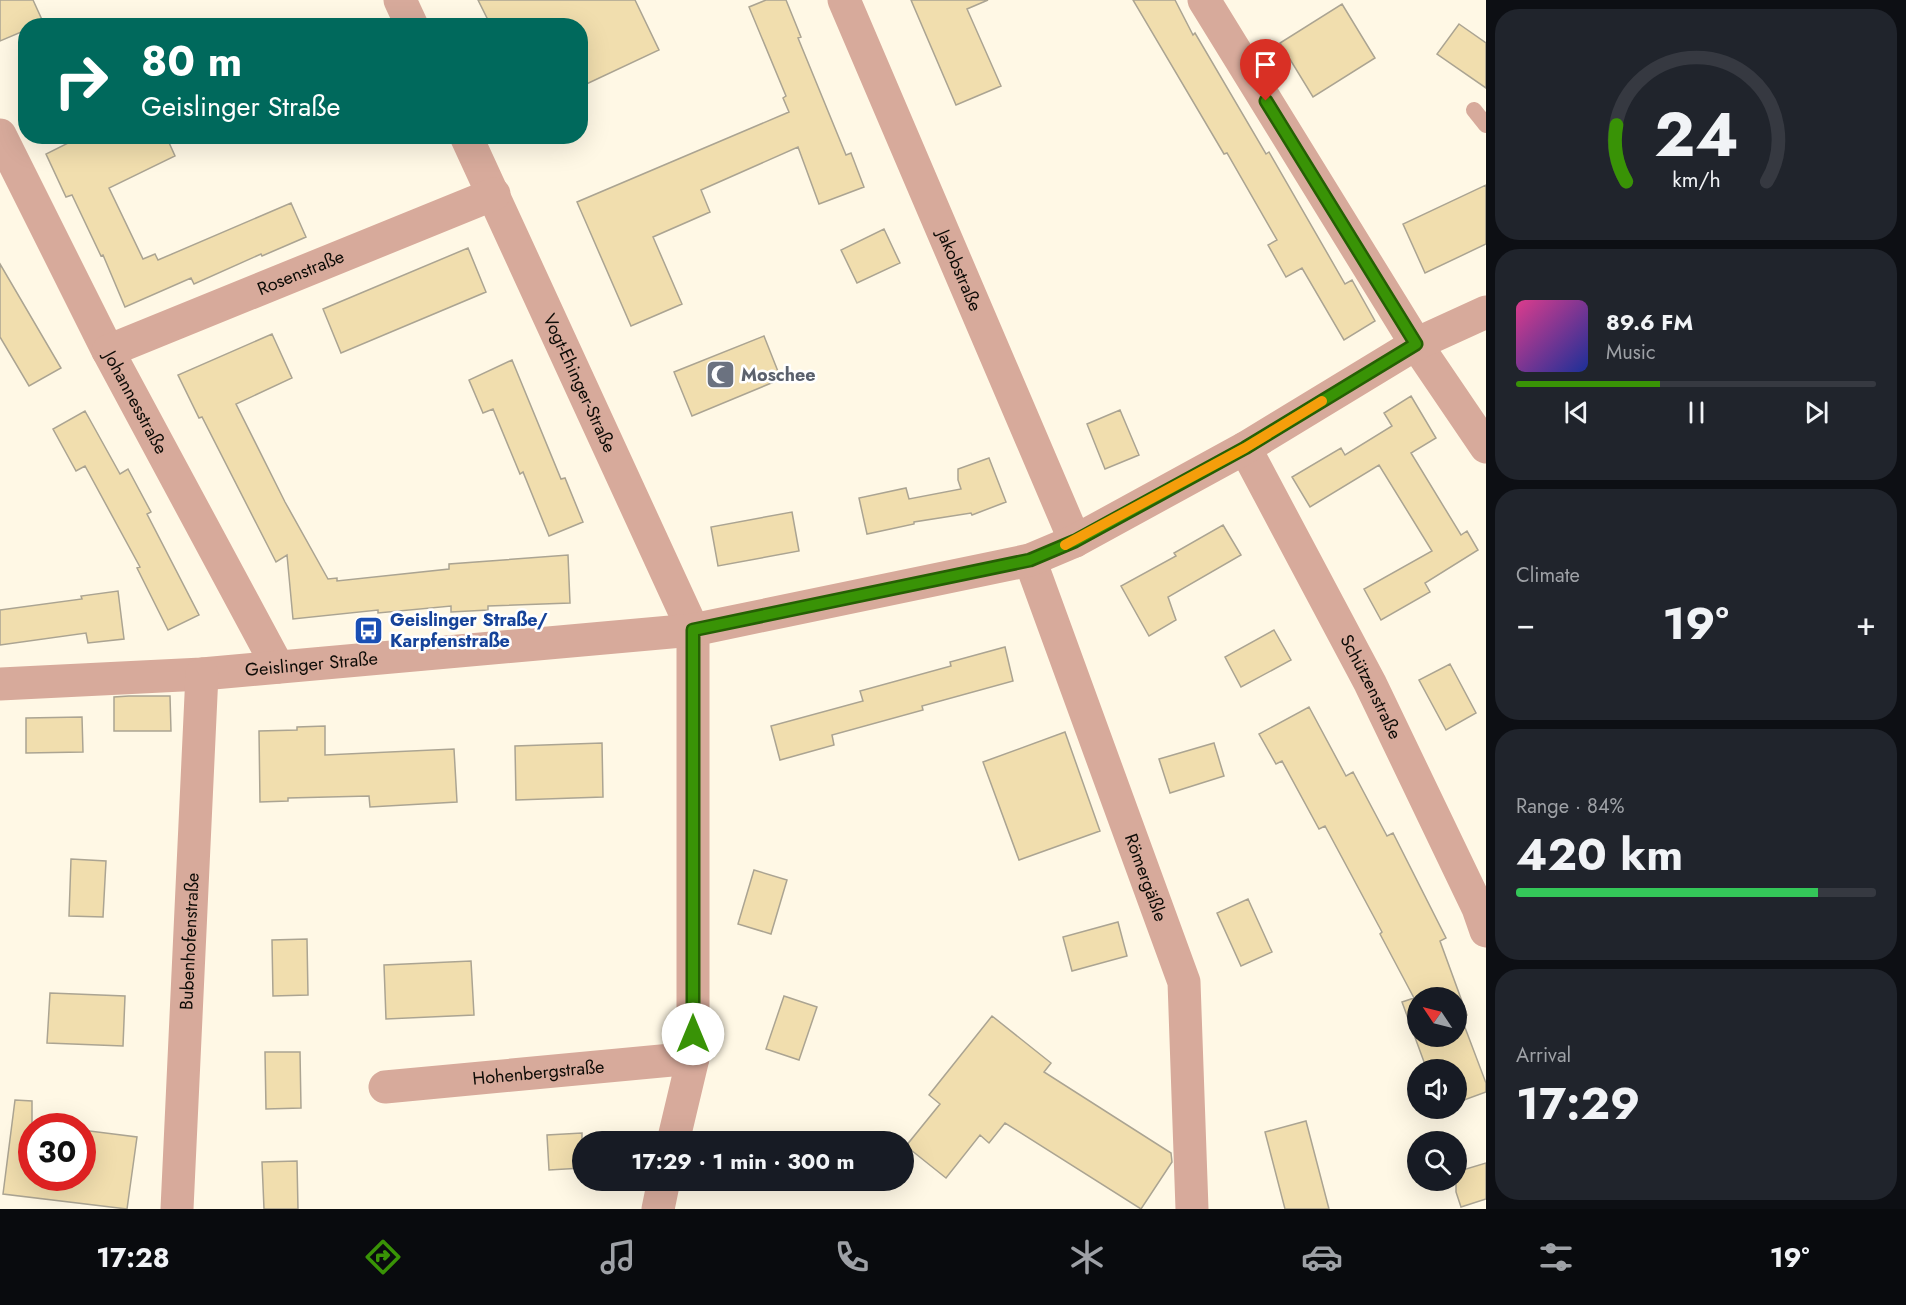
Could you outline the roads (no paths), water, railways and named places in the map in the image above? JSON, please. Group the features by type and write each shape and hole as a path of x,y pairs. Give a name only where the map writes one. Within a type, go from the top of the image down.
{"street":[{"path":"400,0 408,18"},
{"name":"Jakobstraße","path":"844,0 1075,541"},
{"path":"1204,0 1416,344 1486,447"},
{"name":"Johannesstraße","path":"0,135 108,351 278,668"},
{"name":"Vogt-Ehinger-Straße","path":"470,144 693,630"},
{"name":"Rosenstraße","path":"108,351 494,194"},
{"name":"Geislinger Straße","path":"0,684 202,674 693,630 1030,560 1075,541 1245,448 1416,344 1486,312"},
{"name":"Schützenstraße","path":"1245,448 1370,683 1478,908 1486,931"},
{"name":"Römergäßle","path":"1030,560 1184,982 1192,1209"},
{"path":"676,1131 693,1058 693,630"},
{"name":"Bubenhofenstraße","path":"177,1209 202,674"},
{"name":"Hohenbergstraße","path":"385,1087 693,1058"},
{"path":"658,1209 662,1191"}],"lane":[{"path":"1474,110 1486,125"}],"place":[{"name":"Moschee","path":"720,375"},
{"name":"Geislinger Straße/ Karpfenstraße","path":"369,630"}]}
